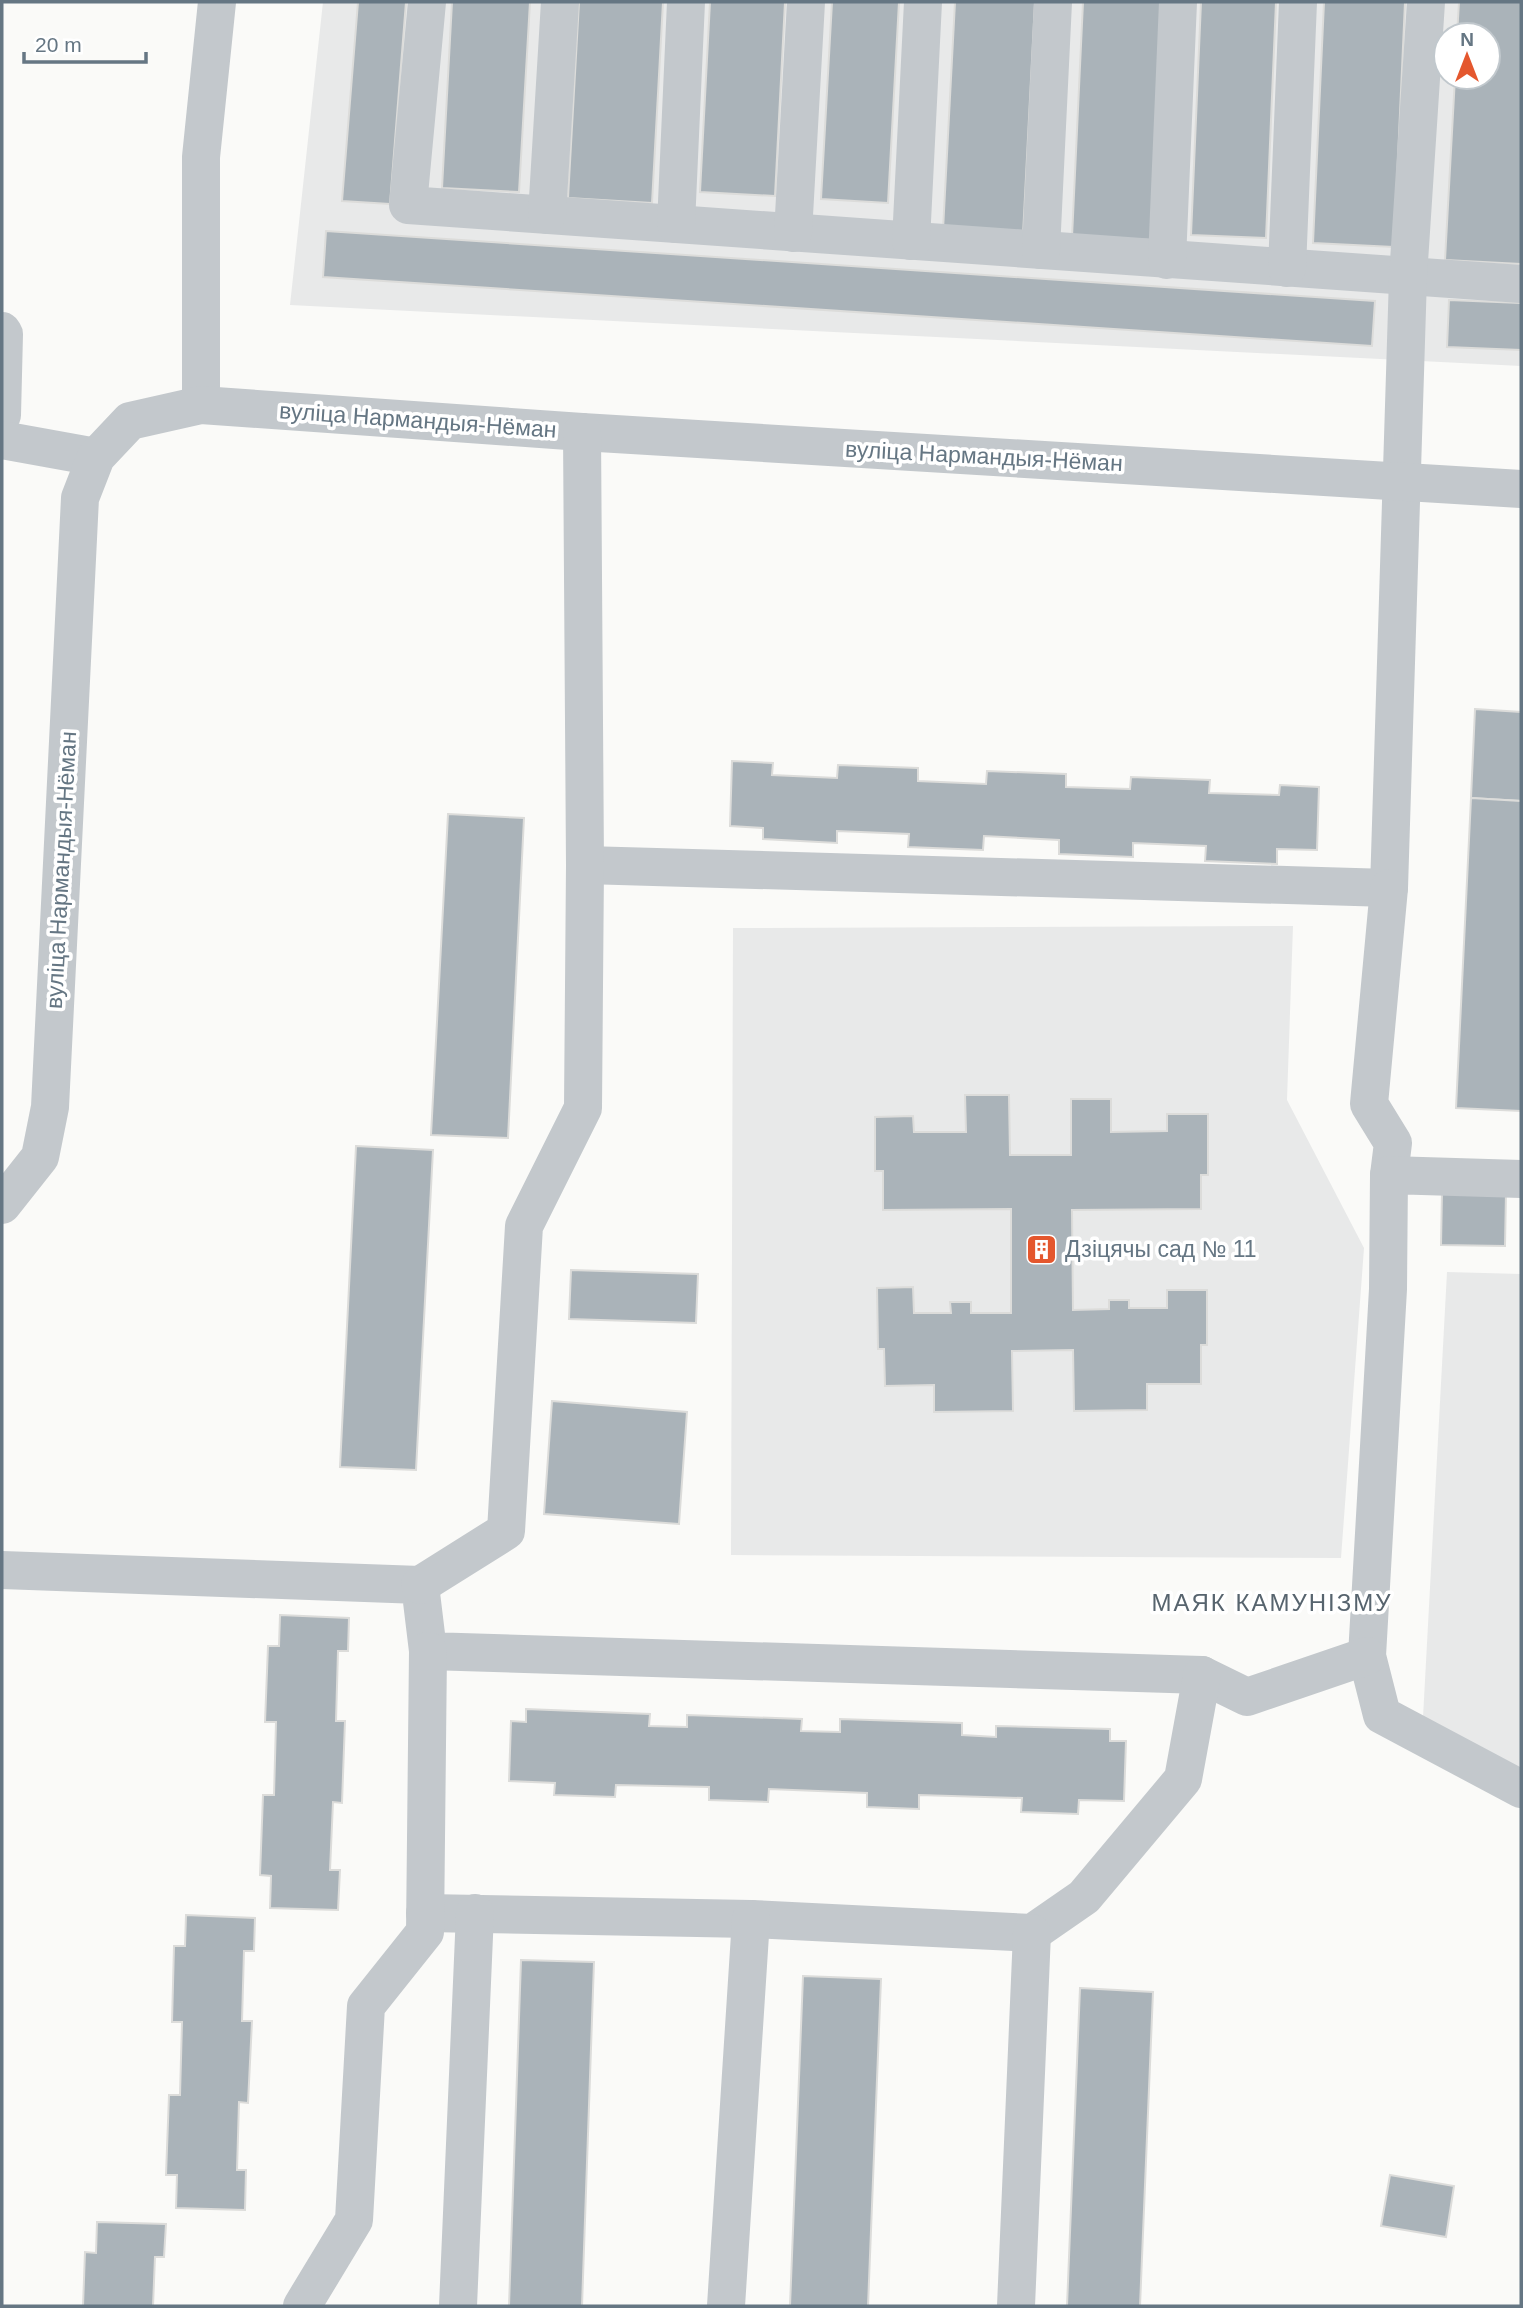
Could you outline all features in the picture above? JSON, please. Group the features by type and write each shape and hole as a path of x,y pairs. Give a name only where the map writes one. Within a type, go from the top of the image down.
{"street":[{"path":"201,405 201,157 217,2"},
{"path":"427,2 408,205 1521,284"},
{"path":"547,215 559,2"},
{"path":"676,224 686,2"},
{"path":"793,233 806,2"},
{"path":"911,241 923,2"},
{"path":"1041,250 1054,2"},
{"path":"1167,260 1178,2"},
{"path":"1287,268 1298,2"},
{"path":"1426,2 1408,277 1389,888 1369,1104 1393,1143 1388,1289 1367,1656 1382,1715 1521,1789"},
{"path":"2,331 2,415"},
{"name":"вуліца Нармандыя-Нёман","path":"2,1205 40,1157 50,1107 80,498 96,457 130,421 201,405 582,432 1521,489"},
{"path":"2,1570 419,1585 506,1531 524,1226 583,1108 585,865 582,432"},
{"path":"2,440 96,457"},
{"path":"585,865 1389,888"},
{"path":"1390,1175 1521,1179"},
{"path":"302,2306 354,2221 366,2006 425,1932 428,1651 419,1585"},
{"path":"428,1651 1202,1675 1247,1696 1367,1656"},
{"path":"425,1913 751,1919 1032,1933 1084,1897 1183,1779 1202,1675"},
{"path":"458,2306 475,1913"},
{"path":"726,2306 751,1919"},
{"path":"1016,2306 1032,1933"}],"shaded area":[{"path":"323,2 1521,2 1521,366 290,305"},
{"path":"1293,926 1287,1100 1364,1248 1341,1558 731,1555 733,928"},
{"path":"1447,1272 1521,1274 1521,1775 1422,1736"}],"building":[{"path":"358,2 406,2 390,204 342,201"},
{"path":"452,2 530,2 519,192 442,188"},
{"path":"579,2 663,2 652,203 568,198"},
{"path":"710,2 785,2 775,196 700,192"},
{"path":"832,2 899,2 888,203 821,199"},
{"path":"955,2 1035,2 1023,235 943,230"},
{"path":"1083,2 1162,2 1152,240 1072,237"},
{"path":"1201,2 1276,2 1266,238 1191,235"},
{"path":"1324,2 1405,2 1394,247 1313,243"},
{"path":"1459,2 1521,2 1521,264 1445,260 1454,91 1502,91 1502,21 1458,21"},
{"path":"326,231 1375,301 1372,346 323,277"},
{"path":"1449,300 1521,303 1521,350 1447,347"},
{"path":"1475,709 1521,712 1521,801 1471,798"},
{"path":"732,761 773,763 772,775 837,778 838,765 918,768 918,781 986,784 987,771 1066,774 1066,787 1130,789 1131,777 1210,780 1209,793 1279,795 1280,785 1319,787 1317,850 1277,849 1277,864 1205,861 1206,846 1133,843 1133,857 1059,854 1059,840 984,836 983,850 908,847 909,834 837,831 837,843 763,839 763,828 730,826"},
{"path":"1471,798 1521,801 1521,1111 1456,1108"},
{"path":"448,814 524,818 508,1138 431,1135"},
{"name":"Дзіцячы сад № 11","path":"965,1095 1009,1095 1010,1155 1071,1155 1071,1099 1111,1099 1111,1132 1167,1131 1167,1114 1208,1114 1208,1175 1201,1175 1201,1209 1072,1210 1073,1310 1109,1309 1109,1300 1129,1300 1129,1308 1167,1308 1167,1290 1207,1290 1207,1345 1201,1345 1201,1384 1147,1384 1147,1410 1074,1411 1073,1350 1012,1351 1013,1411 934,1412 934,1385 885,1386 884,1349 878,1349 877,1288 913,1287 914,1313 951,1313 950,1302 971,1302 971,1313 1011,1313 1011,1209 883,1210 883,1171 875,1171 875,1117 913,1116 914,1132 966,1132"},
{"path":"356,1146 433,1150 416,1470 340,1467"},
{"path":"1442,1191 1506,1192 1505,1246 1441,1245"},
{"path":"571,1270 698,1274 696,1323 569,1319"},
{"path":"552,1401 687,1412 679,1524 544,1514"},
{"path":"280,1615 349,1618 348,1651 338,1651 336,1721 345,1721 342,1803 333,1802 330,1870 340,1870 338,1910 270,1908 271,1876 260,1875 263,1795 274,1795 276,1722 265,1722 268,1646 279,1646"},
{"path":"526,1709 650,1714 649,1726 687,1727 687,1715 802,1719 801,1731 840,1732 840,1719 962,1723 962,1735 996,1737 996,1726 1110,1729 1110,1741 1126,1741 1124,1801 1079,1800 1078,1814 1021,1812 1022,1798 919,1795 919,1809 867,1807 867,1793 769,1789 768,1802 709,1800 709,1787 616,1785 615,1797 554,1795 555,1783 509,1781 511,1721 526,1722"},
{"path":"186,1915 255,1918 254,1951 244,1951 242,2021 252,2021 248,2103 239,2102 237,2170 246,2170 245,2210 176,2208 177,2175 166,2175 169,2095 180,2095 182,2022 172,2022 174,1946 185,1946"},
{"path":"521,1960 594,1962 582,2306 509,2306"},
{"path":"803,1976 881,1979 868,2306 790,2306"},
{"path":"1080,1988 1153,1992 1140,2306 1067,2306"},
{"path":"1390,2175 1454,2186 1446,2237 1381,2226"},
{"path":"97,2222 166,2224 164,2257 155,2257 153,2306 83,2306 85,2252 96,2253"}],"place":[{"name":"Дзіцячы сад № 11","path":"1042,1249"}],"district":[{"name":"МАЯК КАМУНІЗМУ","path":"1272,1602"}]}
